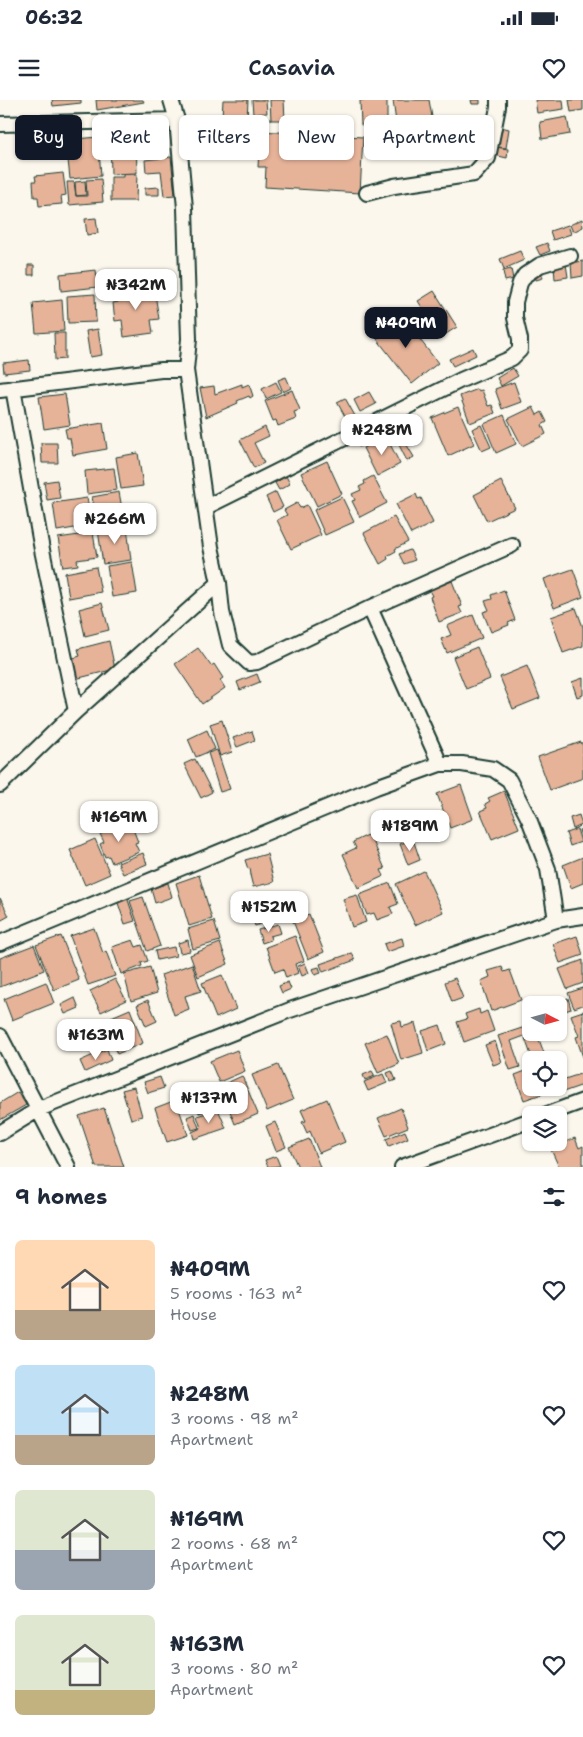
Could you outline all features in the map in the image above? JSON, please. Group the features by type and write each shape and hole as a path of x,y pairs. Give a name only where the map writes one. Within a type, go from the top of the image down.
{"street":[{"path":"171,100 178,120 184,208 188,299 186,370 214,569 219,582 222,612 230,644 249,662 257,662 370,608 512,545"},
{"path":"367,193 394,186 474,174 488,158 498,100"},
{"path":"0,124 178,120"},
{"path":"206,507 461,380 512,358 520,350 520,339 515,318 515,302 520,284 525,275 540,265 570,256"},
{"path":"76,711 6,389 161,370 186,370"},
{"path":"0,785 76,711 219,582"},
{"path":"370,608 440,764"},
{"path":"0,943 376,787 440,764 462,764 493,769 509,780 529,819 548,869 556,920"},
{"path":"0,1133 39,1109 290,1010 556,920 583,916"},
{"path":"0,1036 68,1167"},
{"path":"567,1107 583,1101"},
{"path":"402,1167 522,1123"}],"building":[{"path":"52,100 81,100 81,103 53,106"},
{"path":"96,100 143,100 144,102 97,110"},
{"path":"223,100 248,100 247,115 222,115"},
{"path":"252,100 266,100 267,113 253,114"},
{"path":"270,100 284,100 285,115 279,115 279,120 271,120"},
{"path":"360,100 387,100 387,115 364,115 364,125 361,125"},
{"path":"393,100 429,100 432,115 395,115"},
{"path":"471,100 480,100 480,104 472,104"},
{"path":"535,100 563,100 564,109 537,113"},
{"path":"569,100 583,100 583,110 571,112"},
{"path":"567,117 570,134 542,139 540,122"},
{"path":"501,127 509,129 506,148 498,147"},
{"path":"269,132 279,132 279,160 354,160 354,136 363,137 360,193 265,187 266,167 258,167 258,160 269,160"},
{"path":"82,138 92,138 92,160 100,160 101,176 70,179 68,160 82,160"},
{"path":"496,147 508,149 507,158 494,155"},
{"path":"169,157 171,157 175,195 164,196 161,171 146,172 145,160 169,160"},
{"path":"111,160 137,160 137,173 111,174"},
{"path":"63,173 66,195 61,196 62,204 39,206 38,197 34,197 33,181 36,181 35,176"},
{"path":"123,174 137,174 136,201 111,201 111,177 123,177"},
{"path":"101,179 103,202 69,205 67,182 74,182 76,196 87,196 86,180"},
{"path":"85,181 86,195 76,196 75,182"},
{"path":"159,187 159,195 145,195 145,188"},
{"path":"96,218 98,233 87,235 85,219"},
{"path":"582,219 583,227 573,232 570,225"},
{"path":"568,225 571,234 553,240 550,231"},
{"path":"547,243 550,251 540,255 536,247"},
{"path":"520,251 524,260 504,269 500,259"},
{"path":"583,261 583,276 572,278 571,263"},
{"path":"566,264 568,277 555,279 554,266"},
{"path":"28,265 34,265 34,275 28,275"},
{"path":"511,269 513,279 505,281 503,271"},
{"path":"96,270 98,287 61,291 60,274"},
{"path":"541,272 543,278 536,280 535,273"},
{"path":"147,287 148,295 155,294 159,319 151,320 153,333 124,337 122,320 115,321 113,303 118,302 117,291"},
{"path":"434,291 457,327 441,337 418,301"},
{"path":"95,294 96,322 68,323 67,296"},
{"path":"62,300 64,331 36,333 33,303"},
{"path":"395,313 401,320 404,319 438,363 412,384 377,339 388,331 382,324"},
{"path":"98,329 102,355 90,357 86,331"},
{"path":"54,333 65,333 65,359 55,360"},
{"path":"473,348 476,355 453,366 449,359"},
{"path":"29,360 30,370 4,373 3,363"},
{"path":"513,368 518,376 501,386 497,378"},
{"path":"286,377 291,388 283,392 278,380"},
{"path":"276,382 281,392 266,399 262,389"},
{"path":"514,382 521,402 502,409 495,389"},
{"path":"242,384 242,387 249,384 253,396 237,401 238,403 206,417 200,388 214,386 215,394"},
{"path":"478,389 478,391 482,390 488,406 492,405 495,413 470,423 460,396"},
{"path":"292,390 300,410 294,412 296,419 278,426 276,420 273,421 265,401"},
{"path":"369,392 376,404 360,412 354,400"},
{"path":"65,394 70,425 44,429 39,397"},
{"path":"345,398 355,416 347,420 337,402"},
{"path":"458,407 474,444 448,456 432,418"},
{"path":"533,407 537,415 542,412 547,422 542,425 546,434 522,446 508,419"},
{"path":"504,415 516,444 496,453 484,424"},
{"path":"103,423 107,449 73,455 70,438 67,438 65,429"},
{"path":"481,425 491,447 482,451 472,429"},
{"path":"382,426 385,434 378,436 375,429"},
{"path":"265,427 269,436 254,443 264,463 254,468 240,440"},
{"path":"386,436 400,464 377,476 363,448"},
{"path":"364,437 367,443 359,447 356,441"},
{"path":"405,442 414,457 407,461 399,445"},
{"path":"41,443 57,443 58,463 42,463"},
{"path":"138,453 143,486 121,489 116,457"},
{"path":"327,461 342,494 317,506 301,473"},
{"path":"114,468 117,490 87,494 85,471"},
{"path":"286,476 290,484 279,490 275,483"},
{"path":"373,476 387,503 360,517 352,501 355,500 352,494 361,490 359,487 365,484 364,481"},
{"path":"57,480 60,498 47,500 44,482"},
{"path":"501,481 515,508 487,521 474,495"},
{"path":"119,492 125,525 98,529 92,497"},
{"path":"276,492 283,507 273,512 266,497"},
{"path":"416,494 418,499 421,498 433,523 411,534 396,504"},
{"path":"342,497 354,522 325,535 314,510"},
{"path":"87,498 92,525 57,531 53,503"},
{"path":"297,503 300,508 307,505 321,535 291,549 277,520 287,515 284,510"},
{"path":"394,517 408,542 395,549 396,551 387,556 388,559 380,564 364,533"},
{"path":"127,527 131,560 103,564 98,530"},
{"path":"93,533 97,557 77,560 78,565 63,567 58,538"},
{"path":"410,550 415,560 404,564 399,554"},
{"path":"132,562 137,593 112,597 107,566"},
{"path":"96,567 101,592 69,598 65,573"},
{"path":"573,569 583,597 554,608 544,579"},
{"path":"452,581 462,606 459,607 462,613 439,622 429,590"},
{"path":"504,590 515,620 508,623 509,625 491,632 483,612 489,610 485,601 492,599 491,595"},
{"path":"102,603 109,630 85,636 79,609"},
{"path":"576,608 583,627 583,646 563,653 551,617"},
{"path":"473,615 482,638 447,653 441,639 451,635 447,626"},
{"path":"109,641 115,669 75,679 70,659 80,656 78,649"},
{"path":"477,647 490,679 466,689 453,657"},
{"path":"198,648 211,666 214,664 223,678 220,680 225,688 202,704 175,664"},
{"path":"527,666 540,698 513,709 500,677"},
{"path":"257,674 260,682 240,690 237,682"},
{"path":"583,678 583,695 577,697 572,682"},
{"path":"222,720 232,752 220,756 210,724"},
{"path":"207,730 215,749 196,757 188,739"},
{"path":"252,731 255,740 237,747 233,738"},
{"path":"581,742 583,746 583,778 550,790 538,757"},
{"path":"217,750 230,789 220,792 208,753"},
{"path":"195,759 212,792 201,798 184,764"},
{"path":"461,785 473,819 450,828 437,794"},
{"path":"504,791 519,828 492,839 480,811 487,808 485,804 490,801 488,798"},
{"path":"403,813 408,835 381,842 375,820"},
{"path":"579,815 582,825 573,829 570,818"},
{"path":"127,823 129,830 133,829 138,842 135,843 139,852 112,863 109,856 105,857 100,844 104,842 100,834"},
{"path":"577,829 581,842 570,846 566,833"},
{"path":"583,829 583,842 579,830"},
{"path":"370,834 385,869 381,870 384,876 358,888 343,854 356,848 353,842"},
{"path":"95,839 110,874 85,885 70,850"},
{"path":"413,839 420,860 408,865 400,844"},
{"path":"143,853 147,864 123,874 118,863"},
{"path":"267,854 274,882 253,887 250,868 248,869 245,860"},
{"path":"583,857 583,883 571,888 563,865"},
{"path":"424,871 443,912 415,925 396,884"},
{"path":"199,875 212,919 189,926 176,883"},
{"path":"168,883 172,897 155,903 151,889"},
{"path":"390,883 398,904 390,907 393,914 377,920 374,913 367,915 359,895"},
{"path":"280,893 287,914 255,926 247,904"},
{"path":"357,895 366,922 352,927 343,899"},
{"path":"127,897 135,921 125,924 117,900"},
{"path":"143,897 160,946 147,951 130,901"},
{"path":"0,898 9,916 0,921"},
{"path":"309,914 324,952 308,959 293,921"},
{"path":"214,921 220,941 193,949 188,929"},
{"path":"278,924 281,933 270,936 271,940 262,943 258,930"},
{"path":"94,928 103,953 106,951 115,976 88,985 70,936"},
{"path":"61,936 79,980 54,990 36,945"},
{"path":"295,936 304,961 295,964 298,973 286,978 283,969 275,972 266,947"},
{"path":"577,936 583,955 560,963 553,944"},
{"path":"402,938 404,946 387,952 384,944"},
{"path":"133,940 136,947 142,945 148,961 141,963 142,966 121,974 112,947"},
{"path":"188,940 190,951 180,953 178,943"},
{"path":"220,943 228,964 198,977 190,955"},
{"path":"34,945 44,970 0,987 0,958"},
{"path":"174,947 176,956 157,960 155,951"},
{"path":"352,953 355,960 323,972 320,964"},
{"path":"583,960 583,983 567,989 559,969"},
{"path":"305,963 309,973 302,976 298,966"},
{"path":"192,964 201,991 185,996 189,1009 174,1015 161,975"},
{"path":"150,967 157,993 131,1001 124,974"},
{"path":"319,967 321,973 315,975 312,969"},
{"path":"502,967 504,972 510,970 521,1000 491,1011 481,981 490,977 488,971"},
{"path":"222,975 236,1009 216,1018 202,983"},
{"path":"455,978 463,998 452,1002 445,982"},
{"path":"115,979 126,1000 101,1012 90,991"},
{"path":"46,982 54,1003 12,1020 4,999"},
{"path":"288,982 291,989 282,993 279,986"},
{"path":"583,988 583,1005 574,1008 568,993"},
{"path":"75,998 79,1008 65,1014 61,1005"},
{"path":"568,998 571,1009 568,1010"},
{"path":"148,1000 157,1021 146,1026 137,1005"},
{"path":"130,1009 143,1043 117,1054 113,1044 108,1046 103,1034 107,1032 102,1021"},
{"path":"479,1009 480,1014 487,1011 494,1031 464,1042 457,1022 467,1019 465,1014"},
{"path":"583,1011 583,1057 576,1037 579,1036 571,1015"},
{"path":"401,1021 402,1027 415,1023 423,1053 401,1060 391,1023"},
{"path":"76,1023 83,1040 73,1044 66,1028"},
{"path":"440,1025 446,1044 428,1051 422,1031"},
{"path":"522,1028 522,1037 511,1041 520,1067 510,1070 498,1036"},
{"path":"387,1034 399,1064 378,1073 365,1043"},
{"path":"495,1041 502,1062 493,1065 485,1045"},
{"path":"526,1041 540,1041 543,1051 530,1051"},
{"path":"107,1049 111,1060 85,1072 80,1061"},
{"path":"237,1050 245,1071 219,1082 210,1061"},
{"path":"278,1065 293,1100 267,1111 252,1075"},
{"path":"372,1071 375,1076 365,1080 363,1075"},
{"path":"392,1071 396,1080 391,1082 387,1073"},
{"path":"522,1072 522,1094 515,1075"},
{"path":"583,1073 583,1085 567,1091 567,1078"},
{"path":"383,1074 387,1083 368,1091 364,1082"},
{"path":"242,1076 258,1114 235,1124 220,1086"},
{"path":"160,1077 164,1088 148,1093 144,1082"},
{"path":"134,1087 142,1116 131,1119 122,1090"},
{"path":"199,1088 202,1095 183,1102 181,1094"},
{"path":"18,1092 26,1105 0,1120 0,1103"},
{"path":"212,1094 216,1102 208,1106 205,1098"},
{"path":"523,1096 536,1096 524,1100"},
{"path":"200,1098 205,1111 199,1113 195,1100"},
{"path":"327,1099 345,1142 319,1153 310,1131 307,1133 302,1122 306,1121 301,1110"},
{"path":"176,1100 188,1135 167,1142 155,1108"},
{"path":"104,1108 124,1167 96,1167 79,1116"},
{"path":"401,1108 408,1127 386,1136 378,1118"},
{"path":"218,1109 226,1128 194,1139 192,1132 201,1128 197,1116"},
{"path":"194,1114 199,1128 192,1130 187,1117"},
{"path":"275,1122 286,1147 276,1151 266,1126"},
{"path":"405,1131 408,1138 389,1146 386,1139"},
{"path":"575,1138 579,1148 583,1146 583,1165 579,1167 559,1167 552,1151 567,1151 567,1141"},
{"path":"309,1139 320,1167 298,1167 289,1147"},
{"path":"276,1156 280,1166 268,1167 265,1160"}]}
